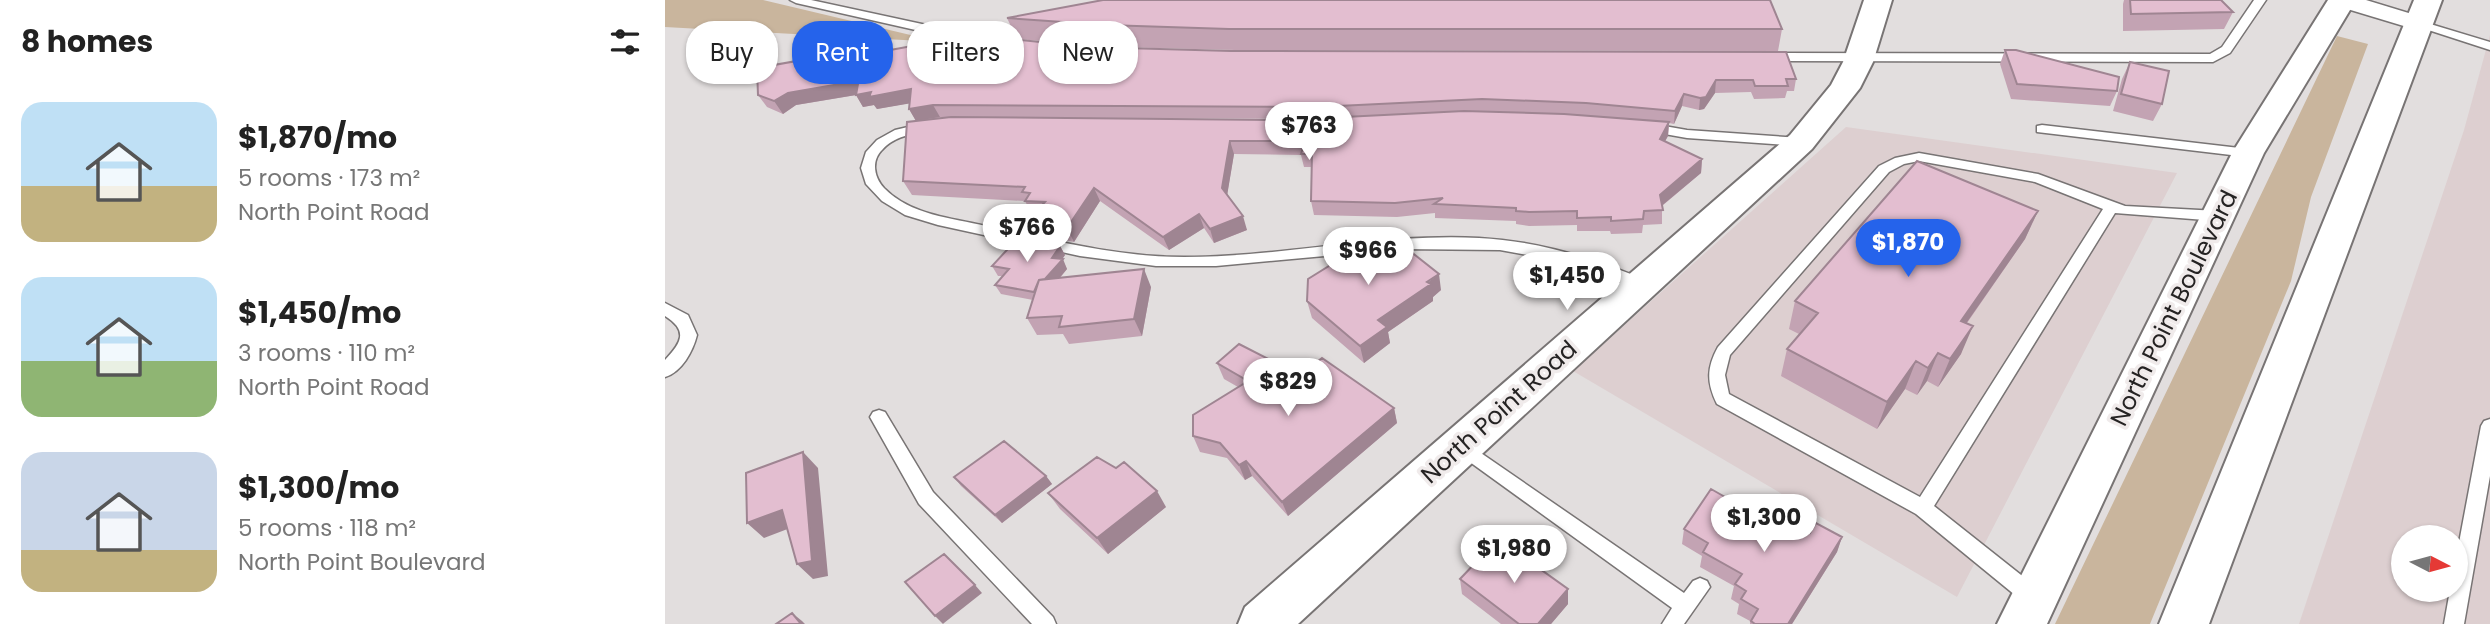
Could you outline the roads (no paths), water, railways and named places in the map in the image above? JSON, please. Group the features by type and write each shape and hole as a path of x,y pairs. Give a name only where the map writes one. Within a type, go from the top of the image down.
{"main road":[{"name":"North Point Road","path":"1263,624 1801,142 1845,88 1860,56 1878,0"},
{"name":"North Point Boulevard","path":"2029,611 2248,153 2342,0"},
{"path":"2184,624 2422,12"}],"street":[{"path":"2342,0 2422,12"}],"lane":[{"path":"796,0 907,26"},
{"path":"1747,57 2213,58 2226,50 2260,0"},
{"path":"2422,12 2490,46"},
{"path":"935,124 887,139 870,156 867,167 869,179 887,200 939,220 1103,255 1171,261 1217,260 1420,242 1526,247 1595,265 1642,285"},
{"path":"1633,126 1687,134 1801,142"},
{"path":"2042,129 2248,153"},
{"path":"2029,611 1923,508 1723,398 1716,385 1717,364 1724,351 1884,169 1901,161 1919,157 2015,172 2038,178 2111,208 2218,216"},
{"path":"1923,508 2111,208"},
{"path":"665,309 682,319 689,335 685,349 665,371"},
{"path":"879,417 926,498 1046,624"},
{"path":"2454,624 2490,426"},
{"path":"1460,446 1686,606"},
{"path":"1672,624 1700,587"}]}
